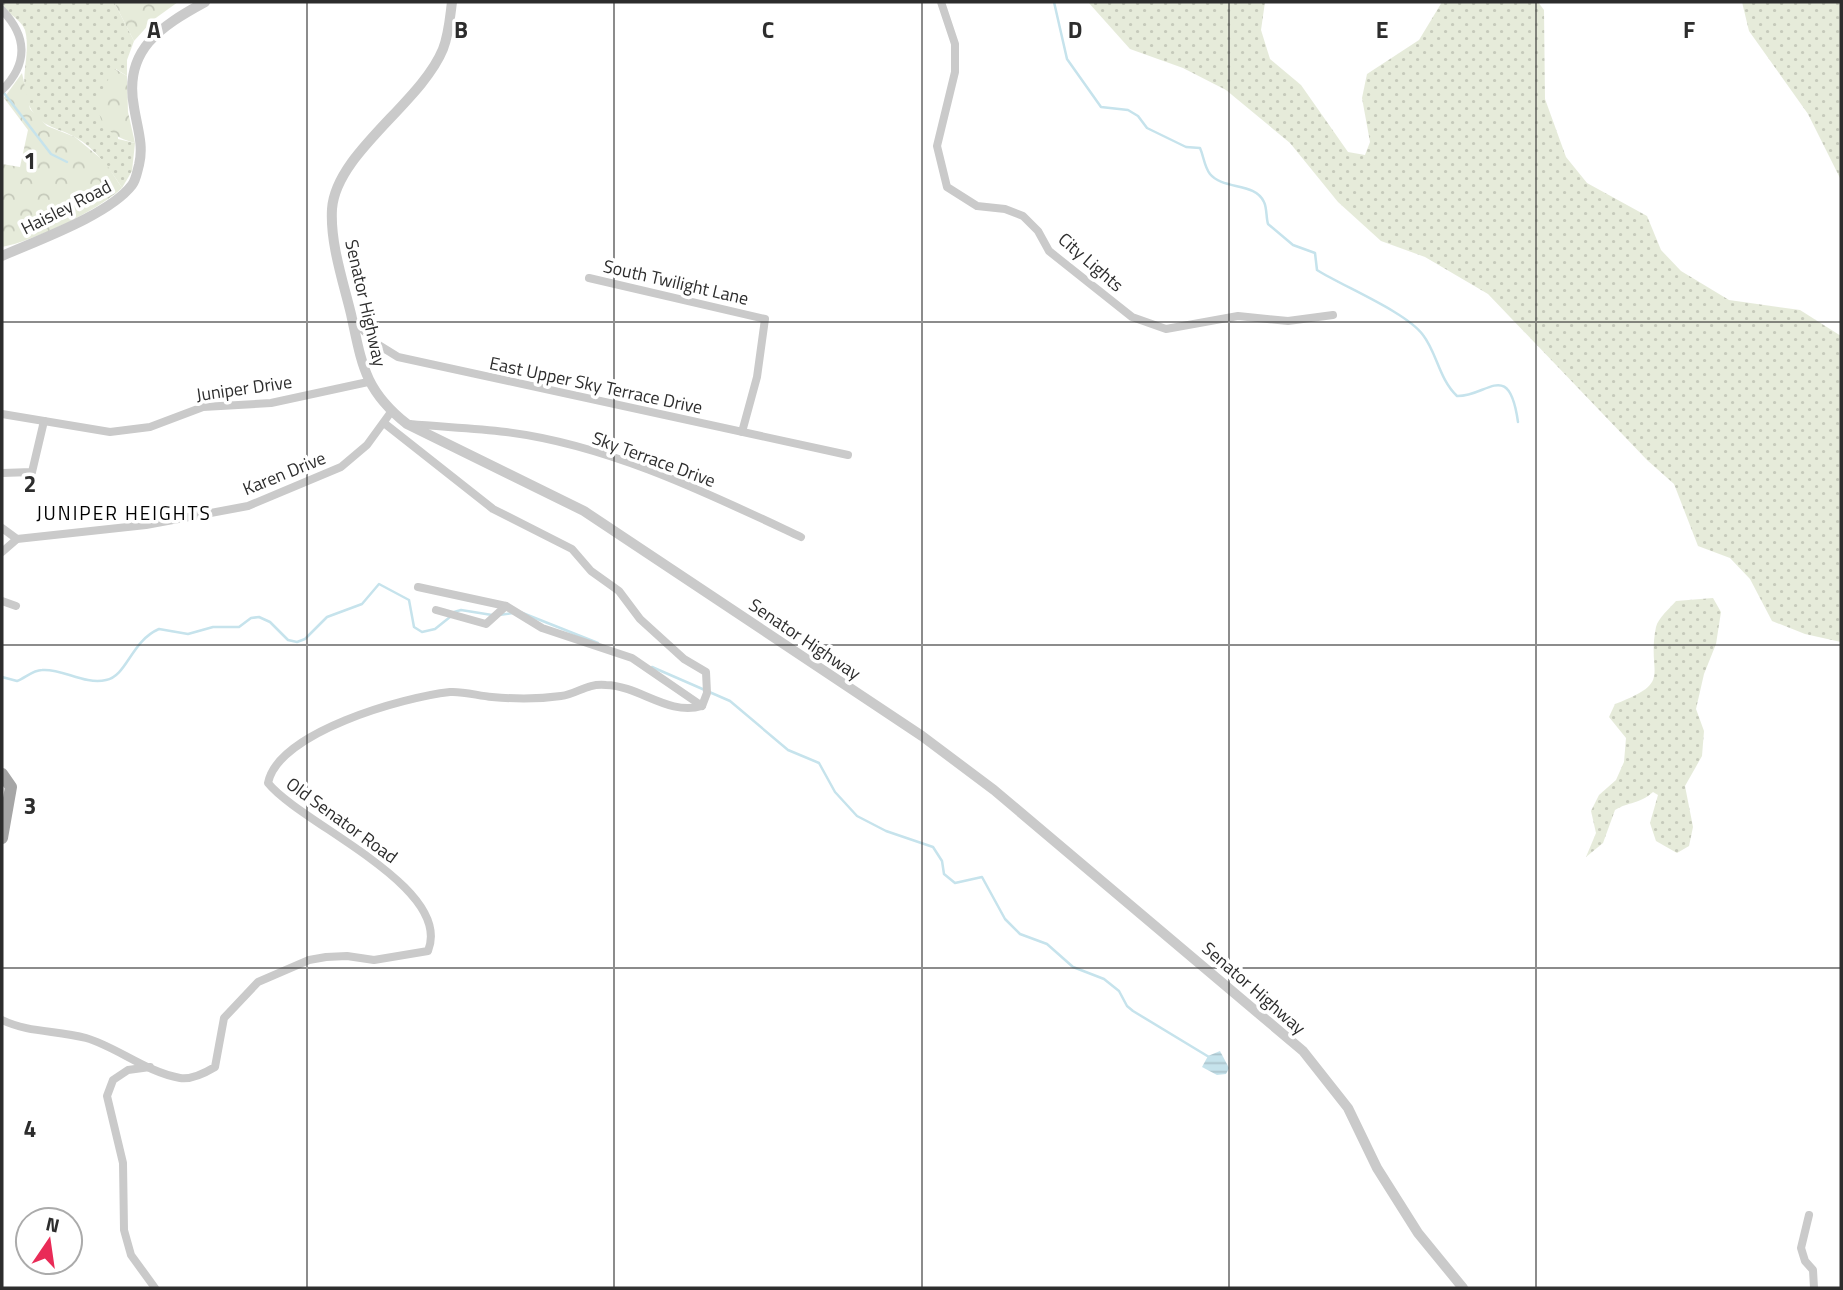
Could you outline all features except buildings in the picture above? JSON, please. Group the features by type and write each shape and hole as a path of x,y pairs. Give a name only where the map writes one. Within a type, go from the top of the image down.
{"main road":[{"path":"2,774 11,787 3,839"}],"street":[{"name":"Haisley Road","path":"2,256 118,201 135,182 141,156 141,138 131,84 139,58 151,38 169,22 205,2"},
{"name":"Senator Highway","path":"452,2 442,50 408,98 344,173 336,190 332,226 352,319 368,382 391,412 407,424 584,512 922,736 994,790 1303,1051 1348,1108 1377,1168 1418,1233 1463,1288"},
{"name":"City Lights","path":"941,2 955,44 955,72 937,146 947,187 976,206 1005,209 1023,216 1038,231 1049,251 1132,317 1147,324 1166,329 1238,316 1267,321 1333,315"},
{"path":"2,10 17,27 23,42 21,57 3,88"},
{"name":"South Twilight Lane","path":"589,278 765,319 757,377 742,432"},
{"name":"East Upper Sky Terrace Drive","path":"352,319 377,344 398,357 441,365 467,375 848,455"},
{"name":"Juniper Drive","path":"2,414 110,432 150,427 203,407 271,403 368,382"},
{"name":"Karen Drive","path":"17,539 146,525 248,506 341,467 367,445 391,412"},
{"path":"2,473 32,472 44,421"},
{"path":"384,423 494,509 572,549 591,571 619,591 640,619 684,659 706,672 707,692 702,706 632,658 542,628 506,606 418,586"},
{"name":"Sky Terrace Drive","path":"407,424 508,432 602,454 702,491 800,537"},
{"path":"2,528 17,539 2,552"},
{"path":"2,601 16,606"},
{"path":"436,610 486,624 506,606"},
{"name":"Old Senator Road","path":"2,1020 22,1029 86,1038 181,1078 201,1075 215,1067 224,1018 258,982 309,960 347,956 374,960 395,954 415,955 428,951 432,940 425,915 411,891 323,823 276,793 268,783 276,764 317,732 387,707 452,692 496,698 564,696 587,685 607,685 632,689 673,708 689,710 702,706"},
{"path":"152,1067 128,1070 113,1080 107,1096 123,1163 124,1230 131,1255 155,1288"},
{"path":"1810,1215 1801,1248 1805,1261 1813,1270 1814,1288"}],"green space":[{"path":"2,2 114,2 134,41 127,60 127,76 116,69 118,139 135,143 132,171 122,188 90,147 40,120 31,109 24,79 27,50 25,30"},
{"path":"114,2 178,2 153,20 134,41"},
{"path":"1088,2 1265,2 1261,30 1270,59 1301,85 1348,152 1365,155 1370,142 1362,98 1367,74 1419,40 1442,2 1538,2 1544,10 1545,99 1566,157 1587,183 1647,216 1661,250 1681,271 1729,300 1800,310 1841,336 1841,642 1805,634 1772,621 1750,579 1730,558 1698,546 1674,484 1647,460 1488,294 1425,257 1381,241 1338,202 1290,143 1226,90 1183,68 1130,49"},
{"path":"1742,2 1841,2 1841,180 1808,114 1749,31"},
{"path":"115,69 127,76 128,112 135,143 110,131 100,114 102,93"},
{"path":"22,73 30,109 47,126 75,137 105,162 122,188 98,206 65,224 2,247 2,164 20,167 28,130 4,98"},
{"path":"1713,598 1721,612 1716,644 1704,674 1696,709 1704,731 1702,756 1685,786 1693,827 1689,846 1677,853 1656,841 1650,823 1658,795 1653,792 1615,810 1603,843 1586,857 1596,833 1591,811 1599,795 1616,780 1624,762 1626,738 1609,717 1615,704 1634,696 1652,682 1656,627 1676,601"}],"water":[{"path":"1220,1051 1229,1068 1226,1074 1217,1075 1202,1067 1208,1056"}],"waterway":[{"path":"1054,2 1067,59 1101,107 1128,110 1138,116 1147,128 1186,147 1200,148 1210,174 1216,179 1254,191 1260,196 1265,204 1268,224 1293,245 1315,253 1317,270 1415,326 1428,342 1446,382 1457,396 1495,385 1503,386 1509,391 1518,422"},
{"path":"4,93 51,154 67,162"},
{"path":"2,677 17,681 35,671 50,670 90,680 106,680 119,672 142,641 159,629 188,634 213,627 239,627 251,618 259,617 270,622 288,640 297,642 305,639 327,617 362,604 379,584 409,600 414,627 422,632 435,629 450,617"},
{"path":"454,612 461,610 492,615"},
{"path":"520,612 598,643"},
{"path":"499,615 513,613"},
{"path":"652,667 730,701 788,750 819,763 835,792 857,816 886,831 933,847 942,861 944,874 955,883 982,877 1005,919 1020,934 1047,944 1073,967 1104,979 1119,991 1133,1011 1209,1057"}],"district":[{"name":"JUNIPER HEIGHTS","path":"124,512"}]}
